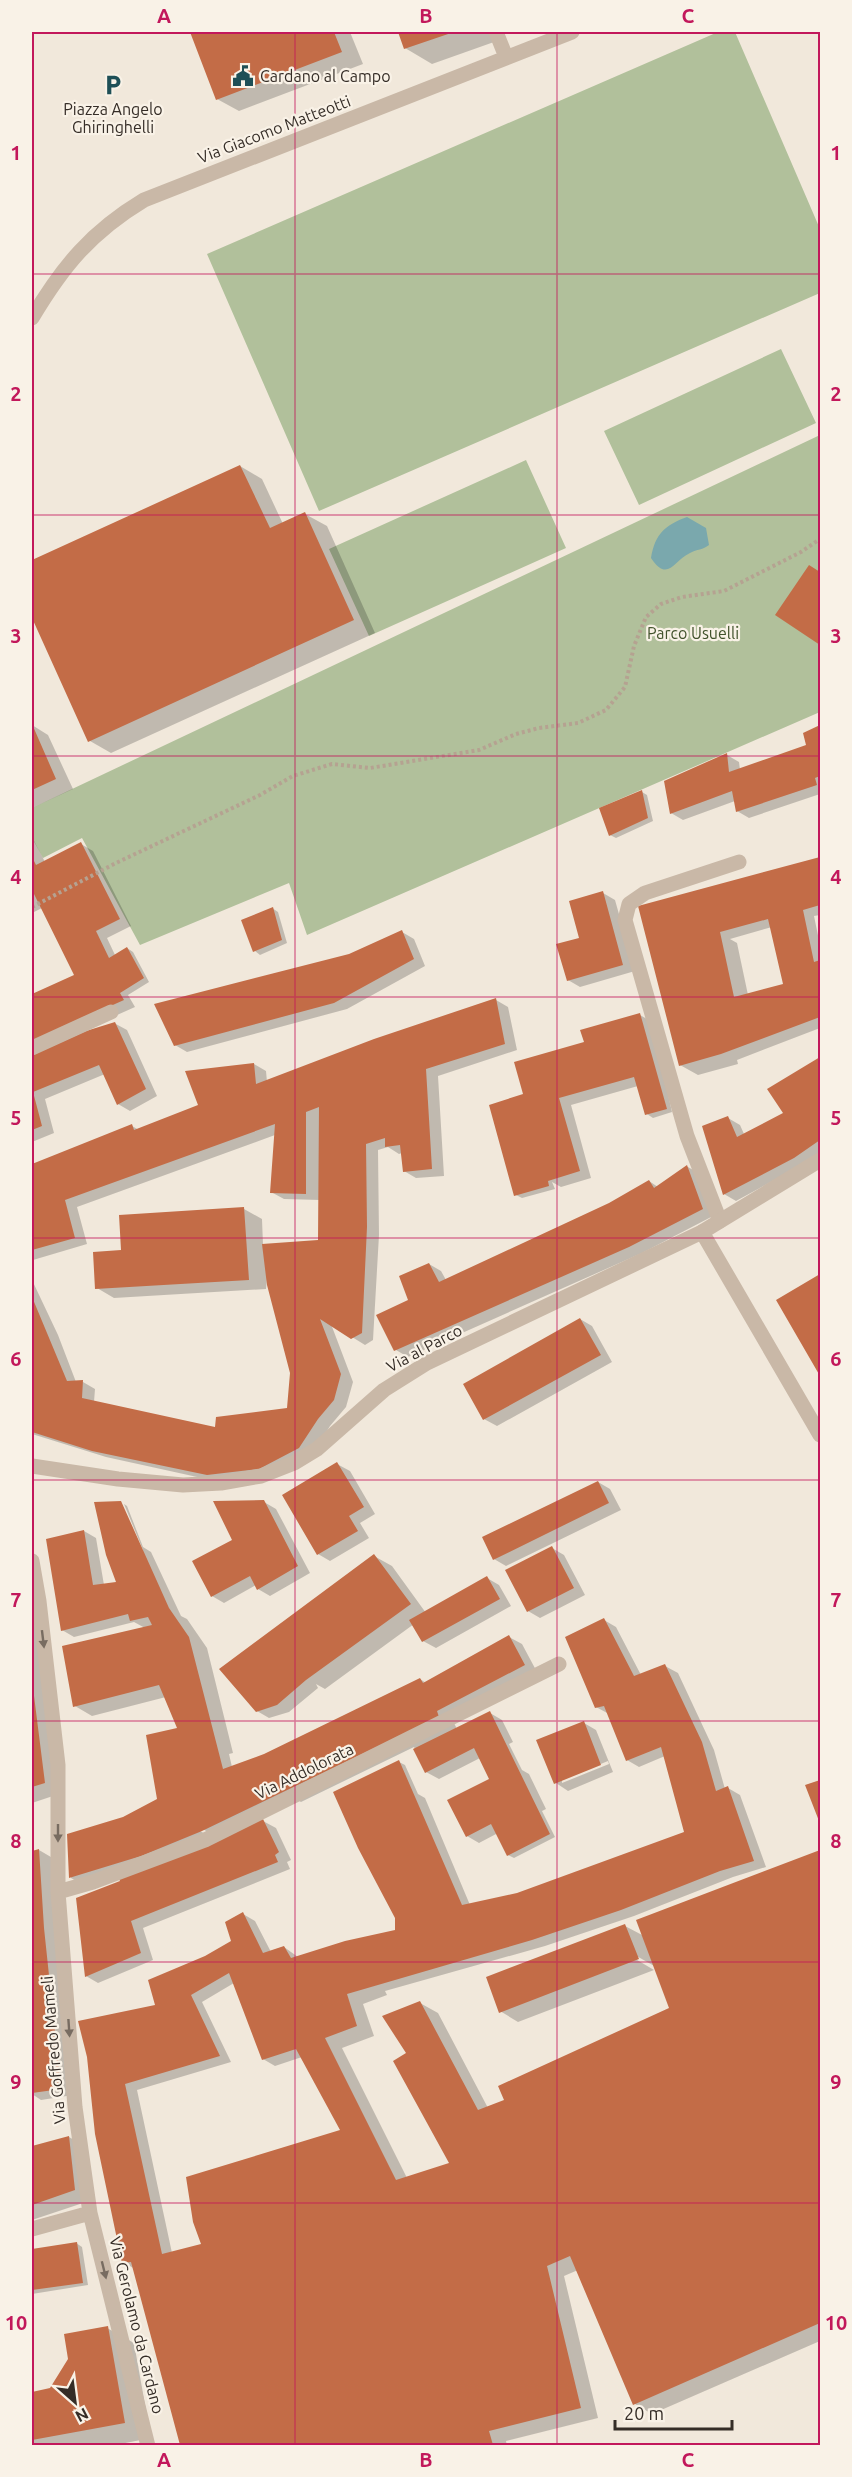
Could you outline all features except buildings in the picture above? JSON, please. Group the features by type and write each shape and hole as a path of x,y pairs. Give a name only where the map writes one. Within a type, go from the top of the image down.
{"street":[{"path":"496,32 506,57"},
{"name":"Via Giacomo Matteotti","path":"32,318 48,291 74,256 113,219 144,200 572,32"},
{"path":"720,1221 687,1136 625,920 629,904 645,893 739,862"},
{"path":"32,1048 111,1012"},
{"name":"Via al Parco","path":"32,1466 118,1479 183,1485 220,1483 261,1476 294,1463 318,1449 384,1390 427,1363 702,1232 820,1160"},
{"path":"702,1232 820,1435"},
{"name":"Via Goffredo Mameli","path":"32,1560 58,1765 58,1892 75,2108 90,2213"},
{"name":"Via Addolorata","path":"58,1892 93,1882 205,1840 559,1664"},
{"path":"32,2229 90,2213"},
{"name":"Via Gerolamo da Cardano","path":"90,2213 148,2445"}],"path":[{"path":"32,907 116,863 260,795 293,776 332,764 370,768 479,750 539,728 579,723 606,710 625,687 634,646 646,617 661,604 682,597 724,591 801,552 820,539"}],"green space":[{"path":"718,32 735,32 820,229 820,293 319,511 207,254"},
{"path":"781,349 816,423 639,505 604,431"},
{"name":"Parco Usuelli","path":"820,435 820,712 307,935 289,883 140,945 82,838 43,858 32,838 32,808"},
{"path":"526,460 566,548 369,636 329,549"}],"water":[{"path":"687,517 706,528 709,545 690,553 670,568 662,569 651,558 655,543 667,527"}],"place":[{"name":"Cardano al Campo","path":"243,76"},
{"name":"Piazza Angelo Ghiringhelli","path":"113,85"}]}
